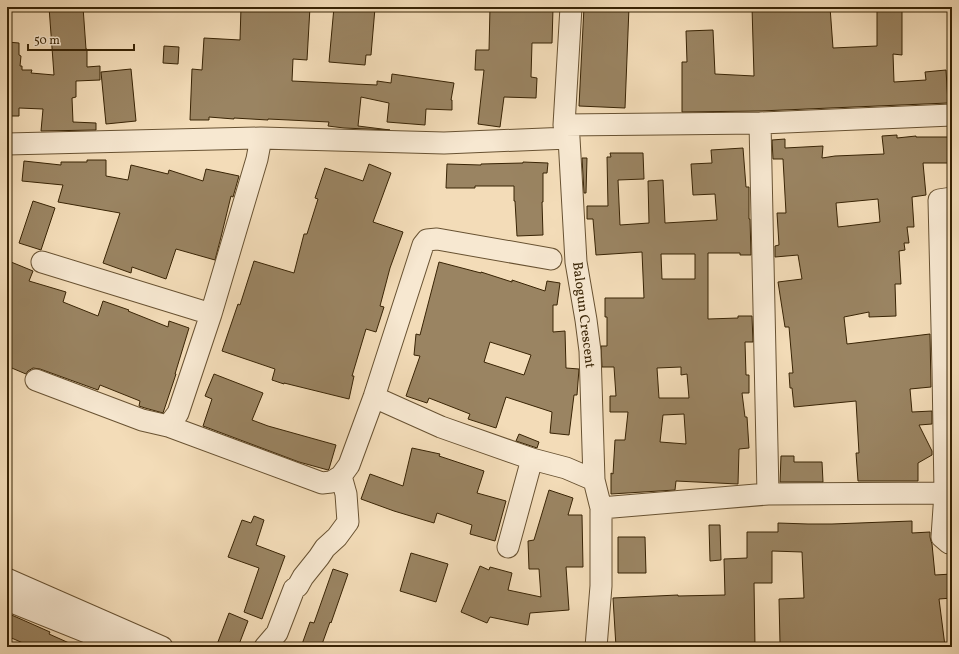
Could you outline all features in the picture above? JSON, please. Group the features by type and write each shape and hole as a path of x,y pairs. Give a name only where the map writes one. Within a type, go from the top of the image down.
{"street":[{"name":"Balogun Crescent","path":"571,7 566,132 576,262 590,351 594,480 601,508 602,586 596,647"},
{"path":"7,144 261,138 444,143 566,132 952,115"},
{"path":"760,123 768,494"},
{"path":"168,426 178,413 211,314 257,159 261,138"},
{"path":"952,198 939,200 948,370 945,492 942,537 952,543"},
{"path":"36,380 142,420 168,426 322,483 331,482 341,476 349,465 374,397 423,245 427,240 437,239 551,259"},
{"path":"42,262 211,314"},
{"path":"374,397 430,422 532,459 566,468 594,480"},
{"path":"508,546 532,459"},
{"path":"265,647 277,633 294,589 298,586 325,548 348,522 346,494 341,476"},
{"path":"601,508 768,494 945,492"},
{"path":"7,579 162,647"},
{"path":"7,600 124,647"}],"building":[{"path":"49,7 83,7 87,67 100,66 100,80 76,81 76,97 72,98 73,122 96,123 96,130 41,131 43,109 19,108 19,116 7,116 7,42 19,43 19,55 21,56 20,66 22,66 22,70 32,70 31,73 54,75"},
{"path":"241,7 310,7 307,60 293,59 292,81 377,85 377,81 391,83 392,74 454,83 451,100 452,110 426,109 425,125 387,122 389,103 361,97 358,126 390,130 344,128 328,126 329,122 289,120 209,117 209,120 190,120 192,69 202,70 204,38 240,40"},
{"path":"334,7 375,8 371,55 366,55 365,65 329,62"},
{"path":"490,7 553,8 552,43 532,43 531,77 537,78 536,98 504,97 500,127 478,124 484,70 475,70 476,50 489,50"},
{"path":"584,7 629,7 625,108 579,106"},
{"path":"752,7 830,7 833,48 877,46 877,7 902,7 902,55 893,54 894,82 926,80 925,72 946,70 948,103 760,111 682,112 682,62 687,62 686,31 713,30 715,74 754,76"},
{"path":"164,46 179,47 178,64 163,63"},
{"path":"131,69 136,121 106,124 101,72"},
{"path":"897,135 897,138 916,136 952,137 952,163 923,163 926,195 912,197 914,227 907,227 909,243 904,243 905,250 899,251 901,284 895,284 896,316 869,317 869,312 844,317 847,344 930,334 931,387 910,389 912,412 932,411 932,424 919,425 932,451 932,455 918,463 918,481 858,481 856,453 859,453 856,401 794,407 789,373 793,373 789,327 785,327 778,282 802,279 798,255 775,257 775,246 779,245 777,213 786,213 783,159 773,159 772,140 785,139 785,148 823,146 822,158 884,154 882,136","holes":["878,199 880,222 838,227 836,203"]},
{"path":"743,148 746,187 749,187 751,255 740,255 740,253 708,253 708,319 752,316 753,342 745,342 746,375 749,375 749,393 742,393 745,417 747,417 749,448 739,449 738,484 676,481 675,490 611,494 611,473 613,474 615,440 625,440 628,412 610,412 610,396 616,396 614,367 602,367 601,346 607,346 607,317 605,317 605,298 644,298 642,252 596,255 593,219 587,219 587,206 608,206 607,157 611,157 610,153 643,153 644,179 618,180 620,225 649,223 648,181 663,180 665,223 717,220 715,194 693,195 691,164 712,163 711,150","holes":["661,254 695,254 695,279 662,279","681,367 681,375 687,374 689,398 659,398 657,368","684,414 686,444 660,442 663,415"]},
{"path":"582,158 587,158 586,193 584,193"},
{"path":"87,160 106,160 106,176 128,180 131,165 168,174 169,170 203,181 206,169 239,176 233,197 231,196 215,260 176,249 166,279 132,267 131,273 103,263 120,213 58,202 63,185 22,181 24,161 61,165 61,162 87,162"},
{"path":"523,162 548,163 547,173 543,173 543,235 517,236 514,186 446,188 447,164 481,165"},
{"path":"369,164 391,173 373,222 403,232 390,268 380,306 384,307 376,332 366,329 352,376 354,376 349,399 272,380 275,369 222,351 238,304 240,305 254,261 294,273 304,234 307,234 318,199 315,198 325,168 363,181"},
{"path":"33,201 55,208 41,250 19,243"},
{"path":"11,262 33,271 29,281 66,292 63,302 98,316 103,301 129,310 128,311 168,327 169,321 189,328 163,413 139,406 140,401 100,385 98,390 40,369 33,368 26,374 7,366 7,272"},
{"path":"439,262 481,272 512,282 512,280 545,291 547,281 560,283 557,305 553,305 553,332 565,331 566,368 579,369 577,395 574,395 569,435 550,433 552,412 506,397 496,428 468,419 470,414 429,398 427,403 406,396 420,356 414,355 416,334 420,335","holes":["490,342 531,355 524,375 484,362"]},
{"path":"214,374 263,393 252,420 336,445 329,469 328,470 299,462 203,426 212,399 205,396"},
{"path":"519,434 539,442 537,448 516,441"},
{"path":"412,448 440,454 439,456 484,471 477,493 506,501 495,541 470,534 472,525 437,513 434,523 361,499 370,474 403,486"},
{"path":"781,456 794,456 794,462 822,462 823,482 780,482"},
{"path":"549,490 573,498 568,515 582,515 583,567 566,567 569,610 530,613 528,625 490,617 487,623 461,612 480,566 489,570 490,567 512,573 508,590 541,597 539,569 529,569 528,541 534,540"},
{"path":"254,516 264,520 256,545 285,556 262,619 244,612 259,568 228,557 242,520 251,523"},
{"path":"912,521 912,533 930,532 935,575 952,574 952,598 939,599 945,646 819,647 819,643 780,643 779,599 804,598 802,552 772,551 772,583 754,583 755,647 693,647 693,644 616,647 613,598 678,595 725,595 724,559 747,558 747,532 778,532 778,523 832,524"},
{"path":"709,525 720,525 721,560 710,561"},
{"path":"618,537 645,537 646,573 618,573"},
{"path":"411,553 448,564 436,602 400,591"},
{"path":"333,569 348,574 331,623 330,622 321,647 301,647 310,622 314,623"},
{"path":"7,613 50,632 49,634 78,647 32,647 7,636"},
{"path":"229,613 248,621 238,647 216,647"}]}
